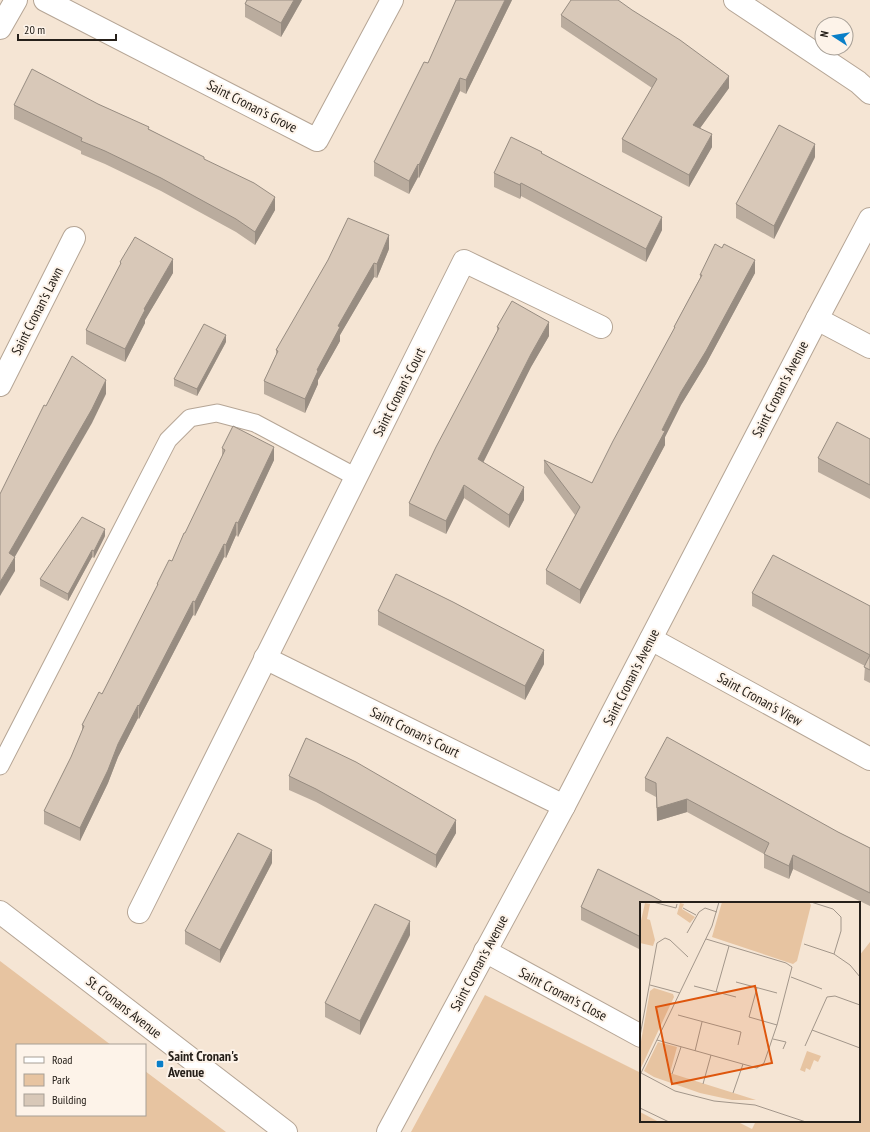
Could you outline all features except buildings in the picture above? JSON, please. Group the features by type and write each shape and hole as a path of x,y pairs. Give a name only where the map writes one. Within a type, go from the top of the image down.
{"street":[{"path":"0,28 16,0"},
{"name":"Saint Cronan's Grove","path":"45,0 316,140 392,0"},
{"path":"735,0 858,82 870,92"},
{"name":"Saint Cronan's Avenue","path":"388,1132 564,806 870,219"},
{"name":"Saint Cronan's Lawn","path":"0,385 74,238"},
{"name":"Saint Cronan's Court","path":"138,912 464,261 601,327"},
{"path":"817,319 870,347"},
{"name":"Saint Cronan's View","path":"650,639 870,759"},
{"name":"Saint Cronan's Court","path":"265,658 564,806"},
{"name":"St. Cronans Avenue","path":"0,912 286,1132"},
{"name":"Saint Cronan's Close","path":"485,951 640,1035"}],"lane":[{"path":"0,766 168,440 190,418 217,413 255,423 356,477"}],"green space":[{"path":"870,942 870,1132 411,1132 485,995 640,1072 640,1122 738,1122 752,1129 756,1122 860,1122 860,955"},
{"path":"0,961 110,1044 16,1044 16,1116 146,1116 146,1072 226,1132 0,1132"}],"place":[{"name":"Saint Cronan's Avenue","path":"160,1064"}]}
